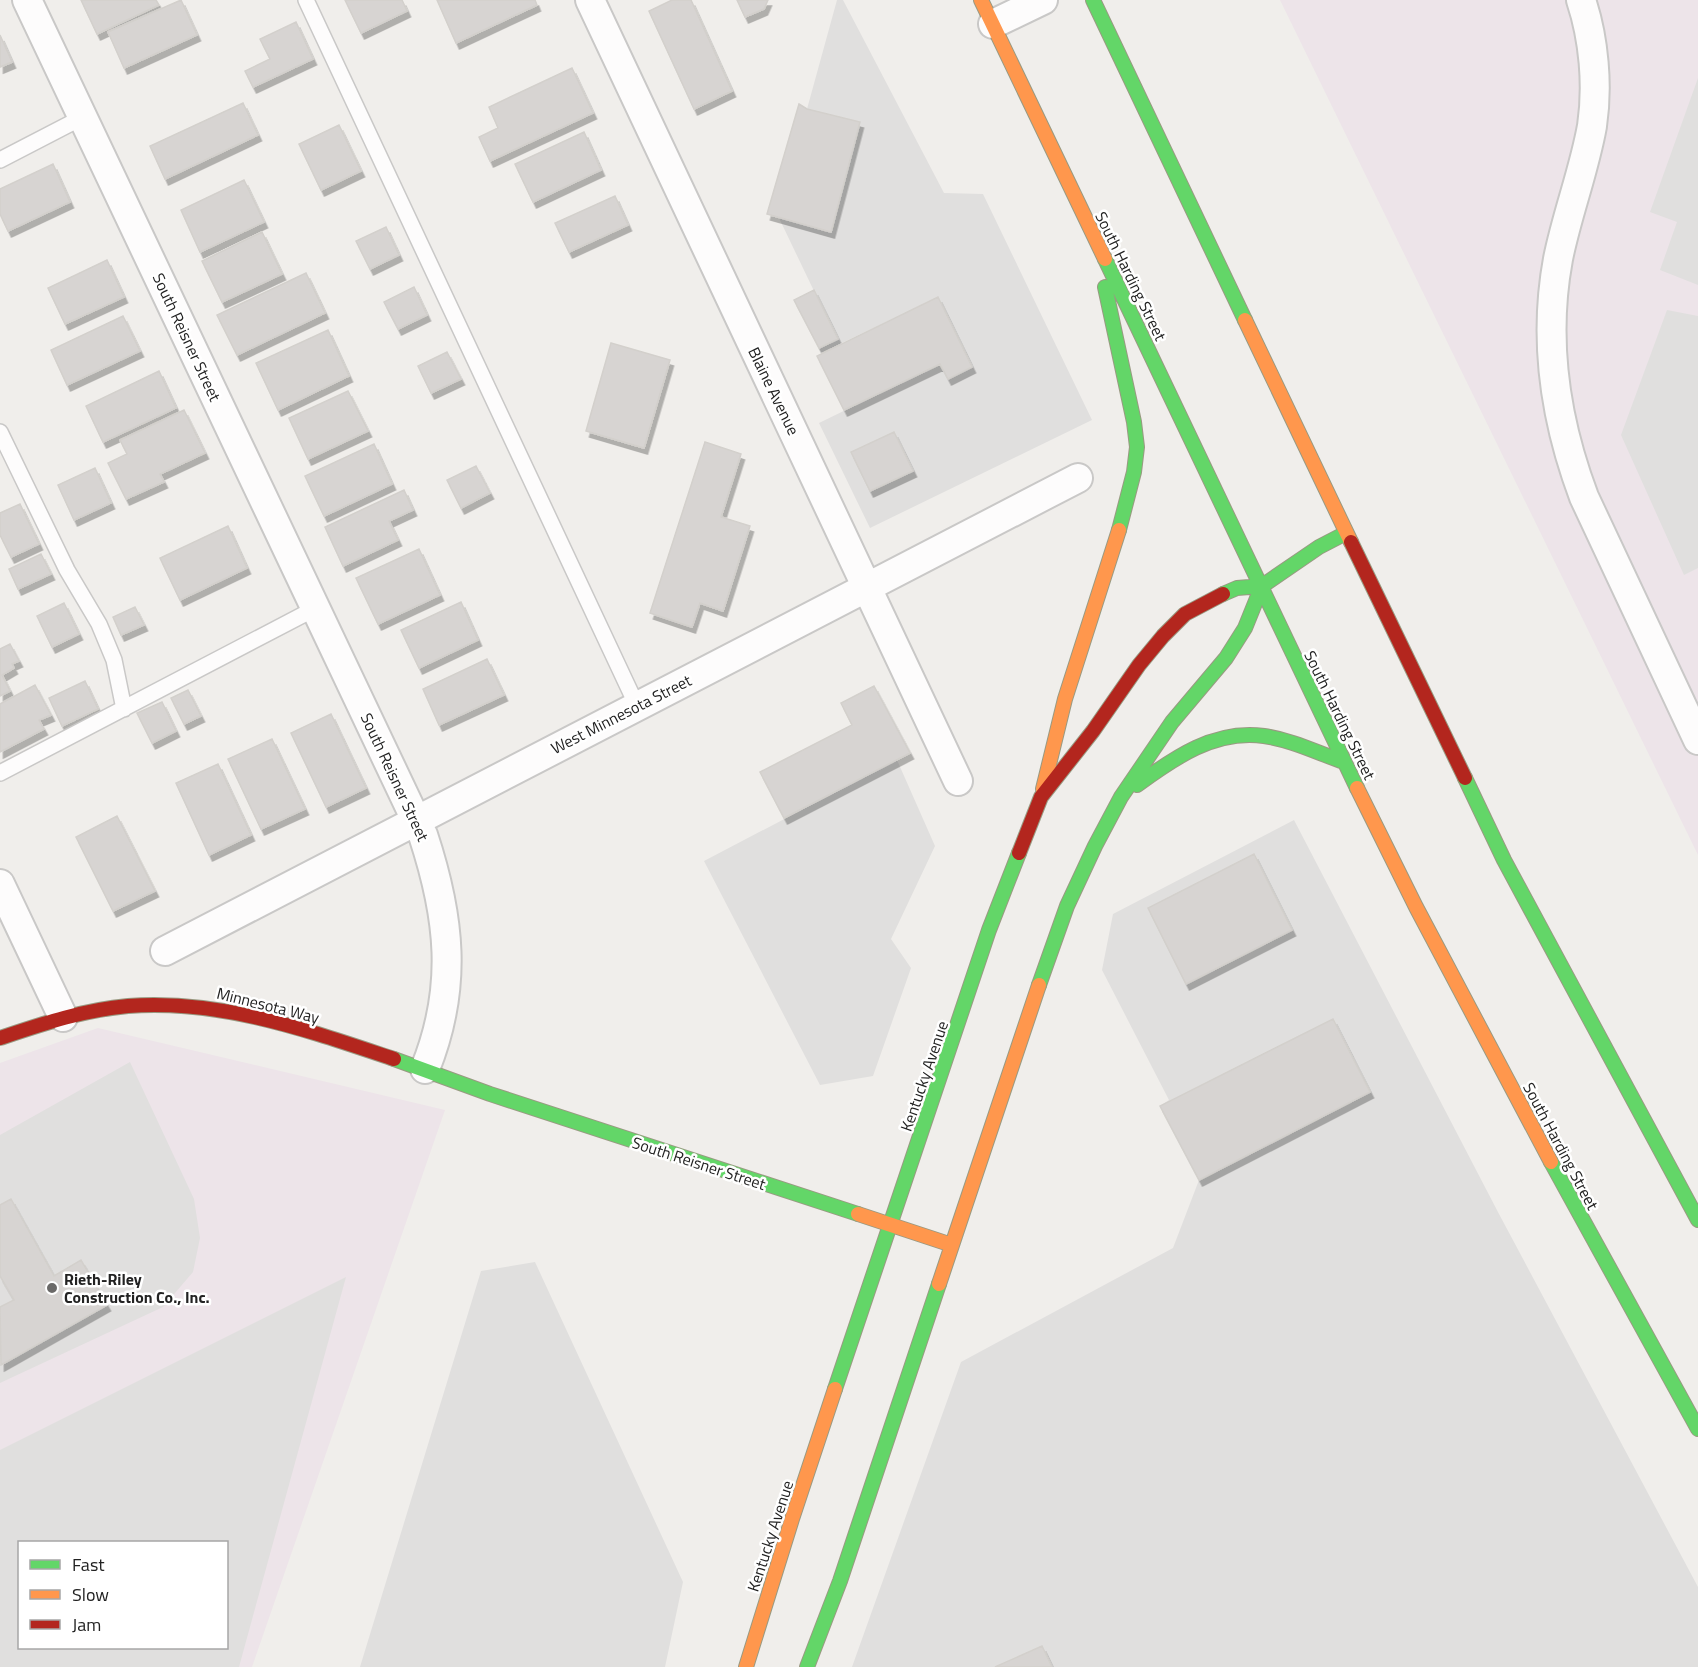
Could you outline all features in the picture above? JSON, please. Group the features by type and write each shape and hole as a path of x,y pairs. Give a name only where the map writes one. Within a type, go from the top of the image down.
{"main road":[{"path":"1093,0 1504,860 1698,1220"},
{"name":"South Harding Street","path":"987,12 1344,762 1416,907 1499,1066 1698,1429"},
{"path":"1041,797 1065,699 1123,518 1137,447 1134,422 1094,236"},
{"name":"Kentucky Avenue","path":"746,1667 796,1508 989,930 1041,797 1093,731 1139,665 1185,614 1237,588 1262,586 1312,552 1346,533"},
{"path":"807,1667 840,1581 1067,906 1121,797 1172,722 1226,658 1245,628 1262,586"},
{"path":"1121,797 1166,764 1194,748 1237,734 1265,736 1344,762"},
{"name":"Minnesota Way","path":"63,1017 129,1006 204,1006 271,1019 425,1069"},
{"path":"0,1038 63,1017"},
{"name":"South Reisner Street","path":"425,1069 511,1102 952,1245"}],"street":[{"name":"South Reisner Street","path":"27,0 417,822 440,890 447,939 447,978 442,1008 425,1069"},
{"name":"Blaine Avenue","path":"590,0 958,781"},
{"path":"987,12 1043,0"},
{"path":"1581,0 1590,34 1594,99 1592,127 1566,225 1553,293 1551,332 1554,384 1563,432 1584,496 1698,740"},
{"name":"West Minnesota Street","path":"165,951 1078,478"},
{"path":"0,884 63,1017"}],"lane":[{"path":"306,0 638,706"},
{"path":"0,160 83,117"},
{"path":"0,432 67,570 99,624 114,660 124,709"},
{"path":"0,773 316,608"}],"shaded area":[{"path":"837,0 843,0 944,193 983,194 1092,420 870,528 819,423 940,364 948,379 972,367 938,297 821,353 819,348 837,339 779,218 831,232 860,123 807,109"},
{"path":"1280,0 1698,0 1698,855"},
{"path":"1698,78 1698,285 1660,270 1677,222 1650,212"},
{"path":"1667,310 1698,316 1698,568 1684,575 1621,435"},
{"path":"897,760 935,846 891,939 911,968 873,1076 820,1085 704,861"},
{"path":"1294,820 1499,1214 1698,1587 1698,1667 852,1667 961,1362 1173,1248 1199,1180 1160,1106 1169,1100 1102,970 1113,914"},
{"path":"98,1028 445,1110 252,1667 0,1667 0,1063"},
{"path":"130,1062 194,1199 200,1238 193,1272 163,1307 0,1383 0,1135"},
{"path":"535,1262 683,1582 665,1667 360,1667 481,1271"},
{"path":"346,1277 239,1667 0,1667 0,1450"}],"building":[{"path":"81,0 156,0 159,5 97,34"},
{"path":"181,0 197,35 124,68 108,32"},
{"path":"345,0 402,0 407,11 361,33"},
{"path":"437,0 535,0 537,5 456,43"},
{"path":"672,0 691,0 732,91 694,109 649,11"},
{"path":"737,0 768,0 764,9 745,17"},
{"path":"296,22 313,59 253,87 245,71 270,59 260,39"},
{"path":"0,35 12,62 0,67"},
{"path":"572,68 593,113 490,161 479,137 498,128 489,107"},
{"path":"243,103 258,135 165,179 150,146"},
{"path":"799,104 807,109 860,122 831,232 767,214"},
{"path":"339,125 361,171 321,190 299,144"},
{"path":"584,132 601,170 533,202 515,164"},
{"path":"53,164 70,202 8,231 0,214 0,189"},
{"path":"244,180 264,222 200,252 181,210"},
{"path":"615,196 628,225 569,252 555,223"},
{"path":"386,227 399,255 370,269 356,241"},
{"path":"262,232 282,274 222,302 202,261"},
{"path":"107,260 124,297 65,324 48,288"},
{"path":"306,273 325,313 237,355 217,315"},
{"path":"414,287 427,315 398,329 384,302"},
{"path":"814,290 838,339 819,348 794,300"},
{"path":"938,297 972,367 948,379 940,364 844,410 817,356"},
{"path":"123,316 140,351 67,385 51,350"},
{"path":"328,330 349,376 278,410 256,363"},
{"path":"611,343 670,360 644,448 586,431"},
{"path":"447,352 461,379 431,393 418,366"},
{"path":"159,371 176,408 103,442 86,406"},
{"path":"348,391 368,431 308,459 289,418"},
{"path":"184,410 205,453 160,474 164,482 126,499 108,463 127,454 120,440"},
{"path":"894,432 913,471 870,491 851,452"},
{"path":"705,442 741,454 721,517 750,526 723,611 700,603 692,627 650,613"},
{"path":"374,444 392,484 324,516 305,476"},
{"path":"476,466 490,493 461,508 447,480"},
{"path":"95,468 111,503 74,520 58,485"},
{"path":"404,490 413,510 389,521 398,540 343,566 325,527"},
{"path":"20,504 39,544 11,557 0,535 0,513"},
{"path":"228,526 247,568 180,600 160,558"},
{"path":"419,549 440,595 378,624 356,578"},
{"path":"41,554 51,574 18,589 9,569"},
{"path":"461,602 478,640 419,668 401,630"},
{"path":"64,603 79,634 52,647 37,616"},
{"path":"135,607 144,625 121,635 113,617"},
{"path":"10,644 19,661 12,664 14,668 2,675 10,691 0,696 0,649"},
{"path":"487,659 504,695 439,725 423,689"},
{"path":"85,681 98,709 62,726 49,698"},
{"path":"35,685 51,715 39,720 44,729 0,752 0,704"},
{"path":"874,686 910,753 784,818 760,772 852,725 841,703"},
{"path":"188,690 201,716 184,724 171,698"},
{"path":"162,702 176,731 152,743 137,713"},
{"path":"331,714 366,788 326,807 291,733"},
{"path":"272,739 305,809 261,829 228,759"},
{"path":"218,764 251,835 209,855 176,783"},
{"path":"117,816 155,891 113,911 76,837"},
{"path":"1254,854 1292,930 1186,984 1148,908"},
{"path":"1333,1019 1370,1092 1199,1180 1160,1106"},
{"name":"Rieth-Riley Construction Co., Inc.","path":"11,1199 54,1276 81,1260 107,1305 1,1365 0,1307 14,1300 0,1276 0,1205"},
{"path":"1042,1646 1052,1667 995,1667"}],"traffic: fast":[{"path":"1093,0 1245,320"},
{"path":"1105,259 1357,788"},
{"path":"1105,287 1134,422 1137,447 1134,472 1119,530"},
{"path":"1223,594 1237,588 1262,586 1319,547 1346,533"},
{"path":"1039,985 1067,906 1121,797 1172,722 1226,658 1245,628 1262,586"},
{"path":"1137,785 1196,748 1212,741 1246,735 1274,738 1344,762"},
{"path":"1465,778 1504,860 1698,1220"},
{"path":"835,1389 989,930 1019,853"},
{"path":"394,1059 490,1094 858,1214"},
{"path":"1551,1162 1698,1429"},
{"path":"807,1667 840,1581 939,1284"}],"traffic: slow":[{"path":"981,0 1105,259"},
{"path":"1245,320 1351,542"},
{"path":"1043,789 1065,699 1119,530"},
{"path":"1357,788 1416,907 1551,1162"},
{"path":"939,1284 1039,985"},
{"path":"858,1214 952,1245"},
{"path":"746,1667 835,1389"}],"traffic: jam":[{"path":"1351,542 1465,778"},
{"path":"1019,853 1041,797 1093,731 1139,665 1185,614 1223,594"},
{"path":"0,1038 79,1014 128,1006 163,1005 197,1007 263,1019 394,1059"}],"place":[{"name":"Rieth-Riley Construction Co., Inc.","path":"52,1288"}]}
